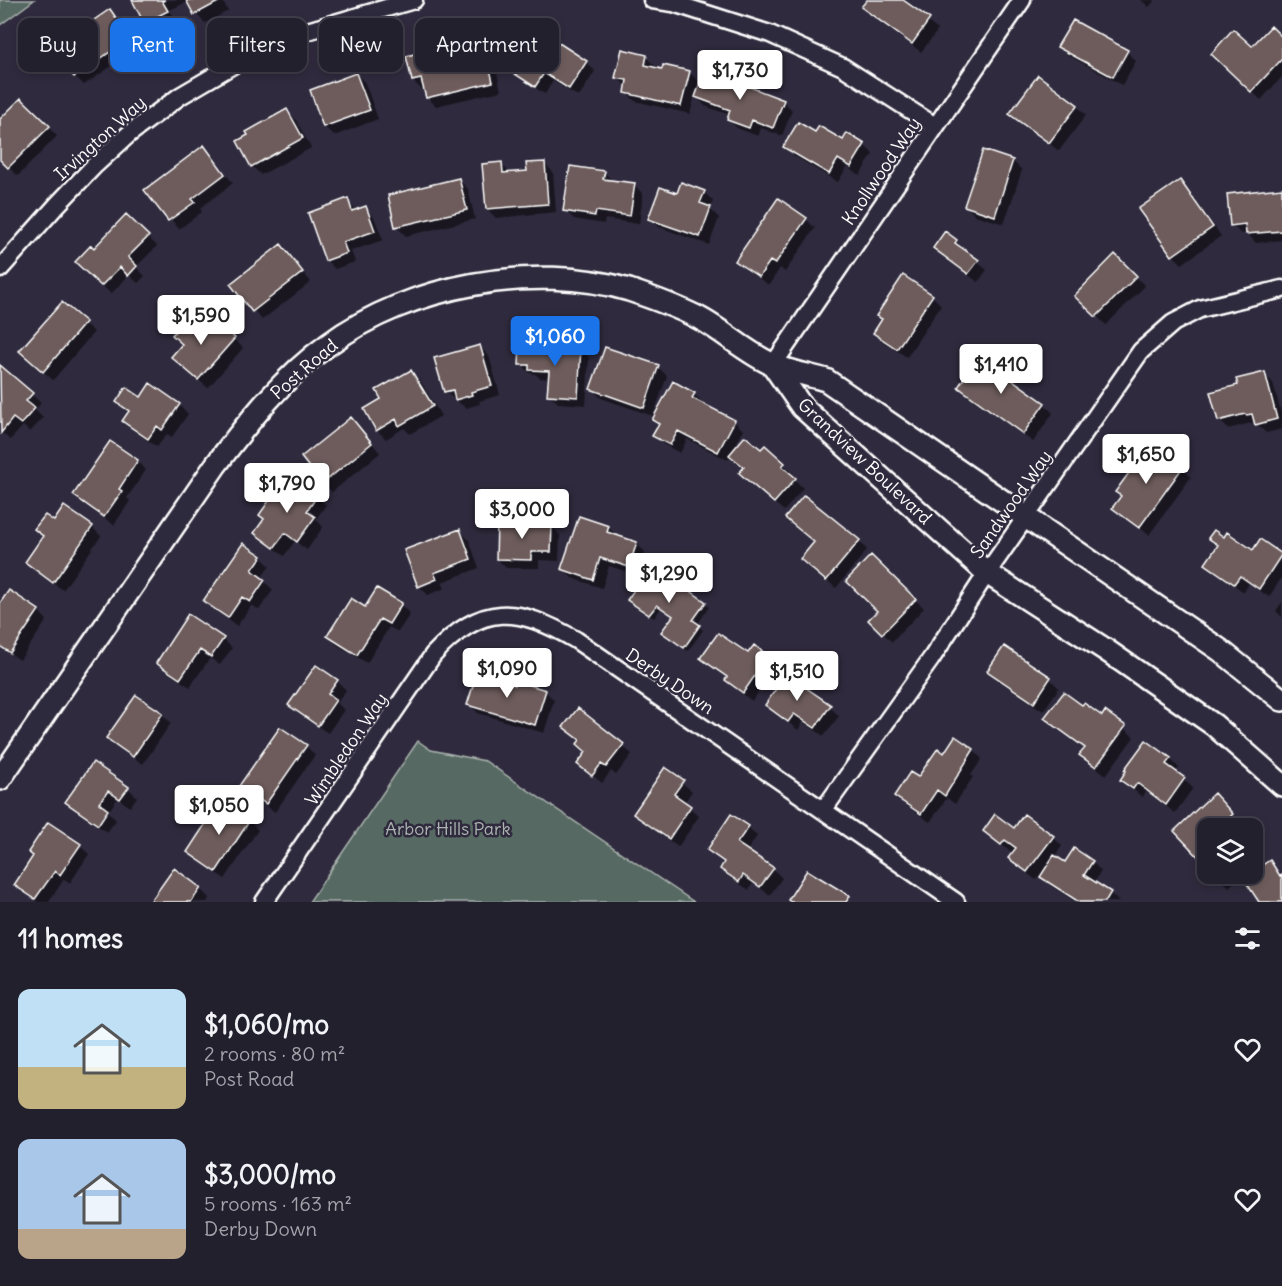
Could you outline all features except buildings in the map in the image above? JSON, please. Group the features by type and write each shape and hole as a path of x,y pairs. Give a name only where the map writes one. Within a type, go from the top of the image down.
{"street":[{"name":"Irvington Way","path":"0,269 94,166 129,134 180,96 255,51 283,38 414,0"},
{"path":"652,0 673,3 780,39 843,67 935,126"},
{"name":"Knollwood Way","path":"773,365 1022,0"},
{"name":"Post Road","path":"0,779 215,466 248,423 285,381 330,343 388,310 424,297 481,283 561,278 628,290 697,317 773,365"},
{"name":"Sandwood Way","path":"824,809 931,659 987,573 1141,351 1155,336 1173,323 1200,309 1282,289"},
{"name":"Grandview Boulevard","path":"773,365 826,380 1220,650 1282,700"},
{"name":"Grandview Boulevard","path":"773,365 802,407 987,573 1106,650 1214,725 1281,782"},
{"name":"Derby Down","path":"467,626 484,618 503,614 521,615 552,626 824,809 956,902"},
{"name":"Wimbledon Way","path":"264,902 434,656 448,640 467,626"}],"green space":[{"path":"0,0 34,0 0,25"},
{"name":"Arbor Hills Park","path":"418,741 431,750 485,761 694,902 309,902"}]}
